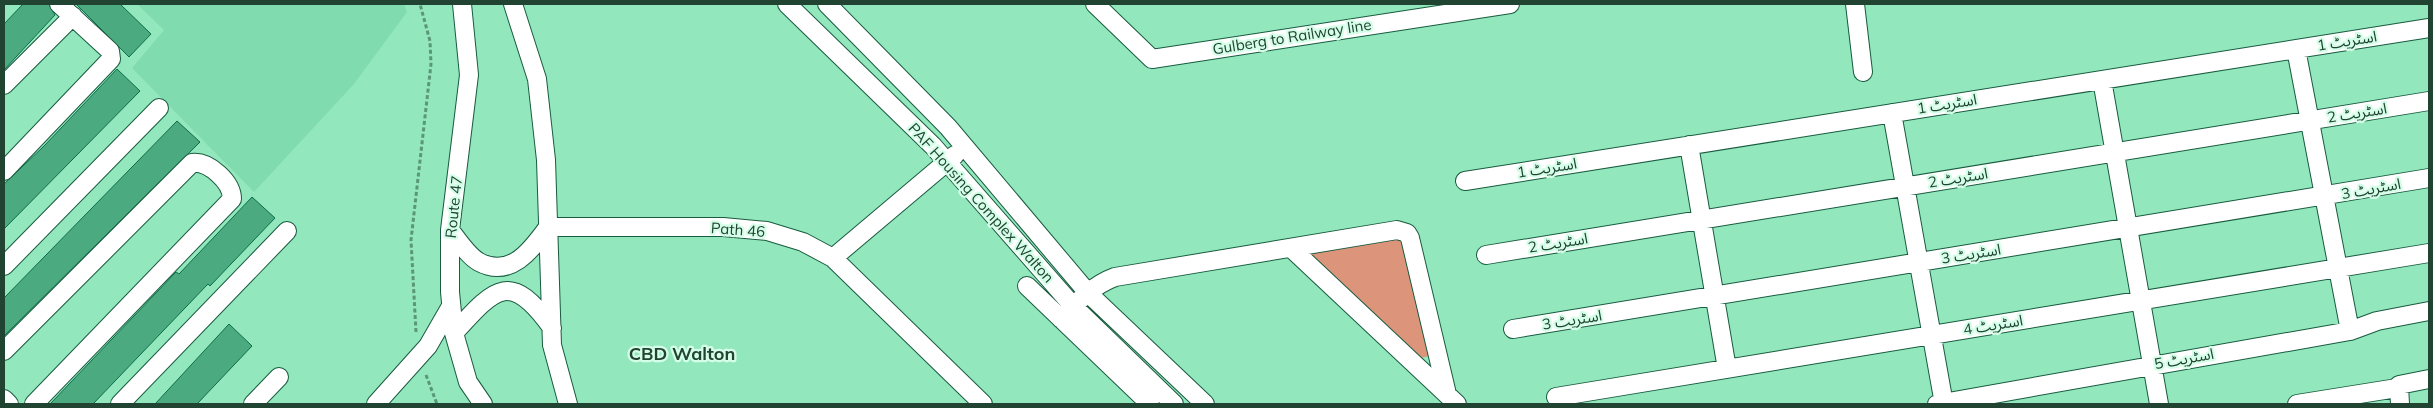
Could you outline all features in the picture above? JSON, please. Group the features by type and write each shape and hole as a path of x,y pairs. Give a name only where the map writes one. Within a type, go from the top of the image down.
{"street":[{"path":"4,171 110,59 110,51 59,4"},
{"name":"Route 47","path":"462,4 469,76 450,230 451,306 454,333 468,382 483,404"},
{"path":"513,4 537,78 546,160 552,345 568,404"},
{"name":"PAF Housing Complex Walton","path":"787,4 946,161 1067,312 1174,404"},
{"name":"PAF Housing Complex Walton","path":"827,4 966,147 1088,293 1205,404"},
{"name":"Gulberg to Railway line","path":"1095,4 1152,59 1510,4"},
{"path":"1854,4 1863,72"},
{"path":"4,85 73,16"},
{"name":"اسٹریٹ 1","path":"1465,181 2429,28"},
{"path":"2296,49 2350,331"},
{"path":"2102,80 2159,404"},
{"name":"اسٹریٹ 2","path":"1486,255 2429,101"},
{"path":"4,266 159,108"},
{"path":"1892,113 1941,404"},
{"path":"1689,146 1727,369"},
{"path":"833,258 946,161 966,147"},
{"path":"4,351 192,163 199,162 218,174 232,192 232,200 34,404"},
{"name":"اسٹریٹ 3","path":"1513,330 2325,197 2429,178"},
{"path":"450,230 479,262 498,268 516,263 530,251 548,227"},
{"name":"Path 46","path":"548,227 723,227 767,231 803,242 833,258 983,404"},
{"path":"1067,312 1104,281 1115,277 1397,230 1407,233 1452,399"},
{"path":"120,404 287,231"},
{"path":"1292,248 1452,399"},
{"name":"اسٹریٹ 4","path":"1556,397 2429,253"},
{"path":"1027,286 1067,312 1150,404"},
{"path":"454,333 478,306 492,295 506,290 524,295 535,304 552,328"},
{"path":"376,404 420,356 451,306"},
{"name":"اسٹریٹ 5","path":"1941,404 2152,364 2350,331 2377,321 2429,311"},
{"path":"254,404 279,377"},
{"path":"2297,404 2398,396 2403,384 2429,379"},
{"path":"4,399 9,404"}],"path":[{"path":"420,4 430,41 431,64 411,240 414,304 420,356 437,404"}],"shaded area":[{"path":"137,4 404,4 407,12 354,84 254,192 132,68 164,30"},
{"path":"1401,238 1433,355 1417,359 1305,252"}],"building":[{"path":"23,4 49,4 55,15 4,70 4,24"},
{"path":"76,4 120,4 151,34 129,57"},
{"path":"117,69 140,91 4,229 4,184 44,146"},
{"path":"177,121 200,142 4,336 4,298"},
{"path":"252,197 275,218 210,286 208,284 93,404 50,404 176,272 179,274"},
{"path":"229,324 252,346 197,404 155,404"}],"district":[{"name":"CBD Walton","path":"682,354"}]}
